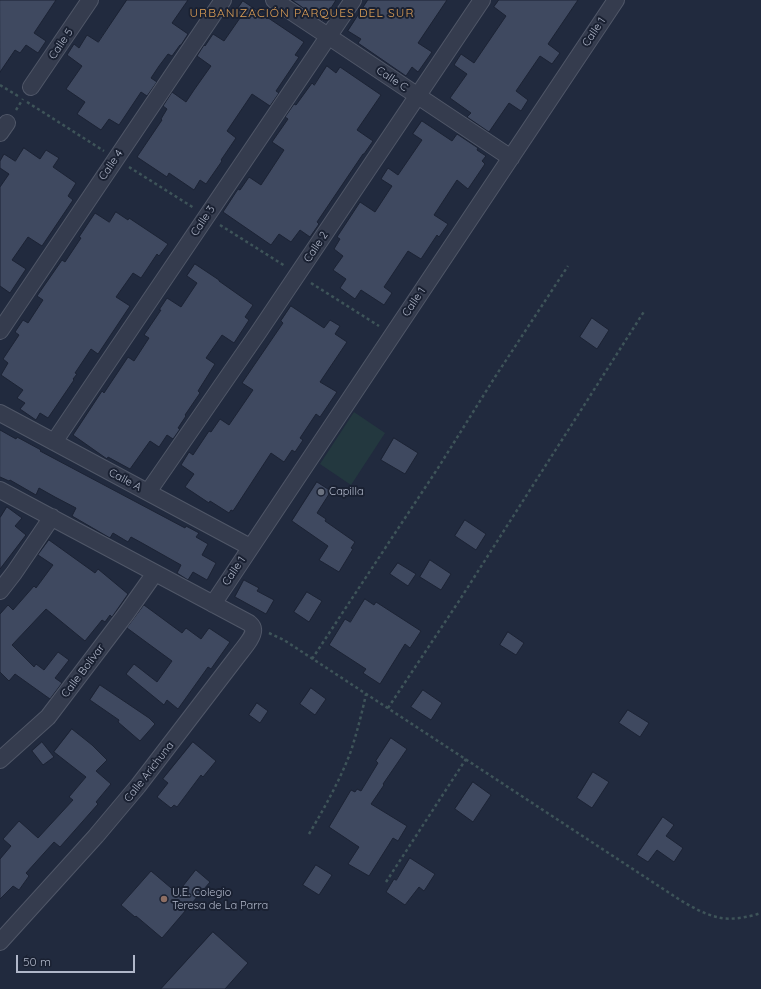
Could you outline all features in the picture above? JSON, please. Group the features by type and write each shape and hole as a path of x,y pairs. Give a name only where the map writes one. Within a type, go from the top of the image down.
{"street":[{"name":"Calle 5","path":"31,87 90,0"},
{"name":"Calle 4","path":"0,331 223,0"},
{"name":"Calle C","path":"274,0 510,158"},
{"name":"Calle 3","path":"54,442 353,0"},
{"name":"Calle 2","path":"148,492 258,333 482,0"},
{"name":"Calle 1","path":"213,604 616,0"},
{"name":"Calle A","path":"0,413 250,547"},
{"path":"0,490 249,623 253,628"},
{"path":"0,591 52,517"},
{"name":"Calle Bolívar","path":"0,760 48,717 122,620 155,573"},
{"name":"Calle Arichuna","path":"0,942 96,836 138,786 251,637 253,628"}],"path":[{"path":"4,128 31,87"},
{"path":"312,659 438,468 495,377 568,266"},
{"path":"388,708 459,601 645,310"},
{"path":"253,628 284,640 700,912 719,918 735,918 761,913"},
{"path":"309,834 332,794 351,752 366,694"},
{"path":"386,882 466,759"}],"shaded area":[{"path":"354,412 385,433 351,485 320,464"}],"building":[{"path":"0,0 56,0 34,33 46,41 38,53 26,45 20,53 15,50 0,72"},
{"path":"127,0 188,0 172,23 188,34 172,56 168,54 151,78 157,82 147,96 141,92 119,125 109,119 101,130 77,114 85,102 66,89 82,66 67,55 74,44 79,48 87,35 98,42"},
{"path":"292,0 336,0 323,21"},
{"path":"368,0 447,0 418,43 432,52 418,72 412,67 406,76 358,43 361,39 348,31"},
{"path":"499,0 578,0 548,44 560,53 552,64 540,56 516,91 528,100 521,111 509,103 489,132 467,117 471,113 450,98 467,74 454,65 461,54 474,63 506,16 494,7"},
{"path":"243,1 304,42 295,55 299,57 276,91 279,93 270,106 252,94 227,131 236,138 206,184 200,180 194,190 169,173 167,177 137,157 162,120 161,119 167,109 163,106 172,92 186,102 211,66 197,56 213,34 224,41 240,18 234,14"},
{"path":"327,66 336,73 340,67 381,95 357,130 373,141 317,222 319,224 310,237 300,230 291,242 279,234 271,245 223,212 238,189 240,190 249,177 261,185 284,150 272,142 288,119 285,117 312,83 314,85"},
{"path":"422,121 452,141 457,134 478,148 477,150 486,156 482,161 485,164 468,189 457,180 434,215 448,224 439,237 437,235 421,259 408,251 384,287 392,293 384,305 361,290 355,299 340,288 346,279 333,270 343,256 334,249 340,239 337,237 360,202 375,212 392,186 381,179 388,168 398,175 422,140 413,134"},
{"path":"24,148 40,159 46,150 59,158 53,167 76,183 68,196 73,200 42,246 28,237 12,260 26,269 10,293 0,286 0,187 9,174 0,168 0,161 4,154 15,161"},
{"path":"116,212 128,220 129,218 168,244 159,256 157,254 141,278 133,273 116,297 130,306 98,354 91,349 75,373 77,374 73,379 74,380 48,418 40,413 36,420 20,409 25,403 17,398 23,390 1,375 8,363 3,359 19,335 15,332 23,320 28,323 43,300 37,296 62,260 65,262 95,213 109,222"},
{"path":"195,264 253,305 245,317 249,320 234,343 222,335 206,358 215,364 198,391 200,393 185,415 186,416 178,428 180,429 173,439 167,435 159,447 150,441 130,469 108,457 107,459 73,435 102,391 104,393 128,357 134,361 149,338 144,335 161,310 159,310 167,298 181,307 197,283 187,276"},
{"path":"291,306 324,328 330,320 340,326 335,334 347,342 320,382 337,392 320,417 316,414 300,438 303,440 295,452 292,450 284,462 271,453 233,511 231,510 229,513 210,501 209,503 185,487 194,474 181,465 189,452 193,455 209,431 211,432 220,419 229,425 253,390 242,383 283,323 281,321"},
{"path":"592,318 609,330 597,349 580,337"},
{"path":"0,430 16,439 17,437 41,450 40,451 185,528 186,526 199,533 196,537 208,544 202,555 216,563 207,580 193,572 188,580 177,573 181,565 142,543 131,537 128,542 113,533 110,538 72,516 76,508 39,488 36,495 10,480 9,481 0,477"},
{"path":"394,438 418,453 405,474 381,460"},
{"path":"317,482 331,491 317,513 326,519 325,521 355,542 351,548 353,549 339,572 319,560 328,546 292,521"},
{"path":"7,507 22,518 15,526 26,535 0,569 0,518"},
{"path":"465,520 486,534 476,550 455,536"},
{"path":"49,540 95,573 98,569 128,594 112,617 110,615 105,622 102,620 85,641 46,609 12,645 34,667 36,664 44,670 58,652 69,660 55,678 62,683 50,699 15,674 9,681 0,672 0,614 8,605 13,610 34,586 36,588 53,565 38,555"},
{"path":"430,560 451,574 441,590 420,577"},
{"path":"398,563 416,574 408,586 390,574"},
{"path":"244,580 259,588 257,591 274,600 266,614 235,597"},
{"path":"307,592 322,601 309,622 294,612"},
{"path":"365,599 374,605 376,602 421,631 410,648 405,644 380,684 363,673 366,669 329,645 345,619 350,622"},
{"path":"144,605 182,633 186,628 201,639 209,628 230,642 211,669 208,667 178,709 167,700 164,705 126,674 134,664 157,682 172,661 127,628"},
{"path":"508,632 524,643 516,655 500,645"},
{"path":"100,685 149,718 155,724 140,741 118,722 119,720 90,700"},
{"path":"311,688 326,699 315,715 300,704"},
{"path":"423,690 442,703 431,720 411,707"},
{"path":"257,703 268,711 260,723 249,715"},
{"path":"628,710 649,723 640,737 619,723"},
{"path":"72,729 92,745 107,760 96,771 111,784 96,802 98,804 60,847 54,842 26,873 29,876 19,890 13,886 0,899 0,859 11,846 3,839 19,821 38,838 73,800 69,797 86,777 54,752"},
{"path":"391,738 407,749 371,804 407,826 398,841 393,838 369,876 348,864 359,847 329,827 351,790 355,792 357,789 361,791 378,763 376,761"},
{"path":"42,742 54,757 43,765 32,751"},
{"path":"193,742 216,761 203,777 201,775 177,807 174,805 171,808 157,797 168,783 163,779"},
{"path":"593,772 609,782 592,808 577,798"},
{"path":"473,782 491,795 473,822 455,809"},
{"path":"663,817 674,825 666,836 683,848 674,862 657,850 648,862 637,855"},
{"path":"410,858 435,874 424,891 419,887 405,905 386,892 394,879 396,880"},
{"path":"316,865 332,875 319,895 303,885"},
{"path":"196,870 210,882 162,938 121,905 151,871 177,893"},
{"path":"213,932 248,963 225,989 161,989"}],"place":[{"name":"Capilla","path":"321,492"},
{"name":"U.E. Colegio Teresa de La Parra","path":"164,899"}],"district":[{"name":"URBANIZACIÓN PARQUES DEL SUR","path":"302,13"}]}
